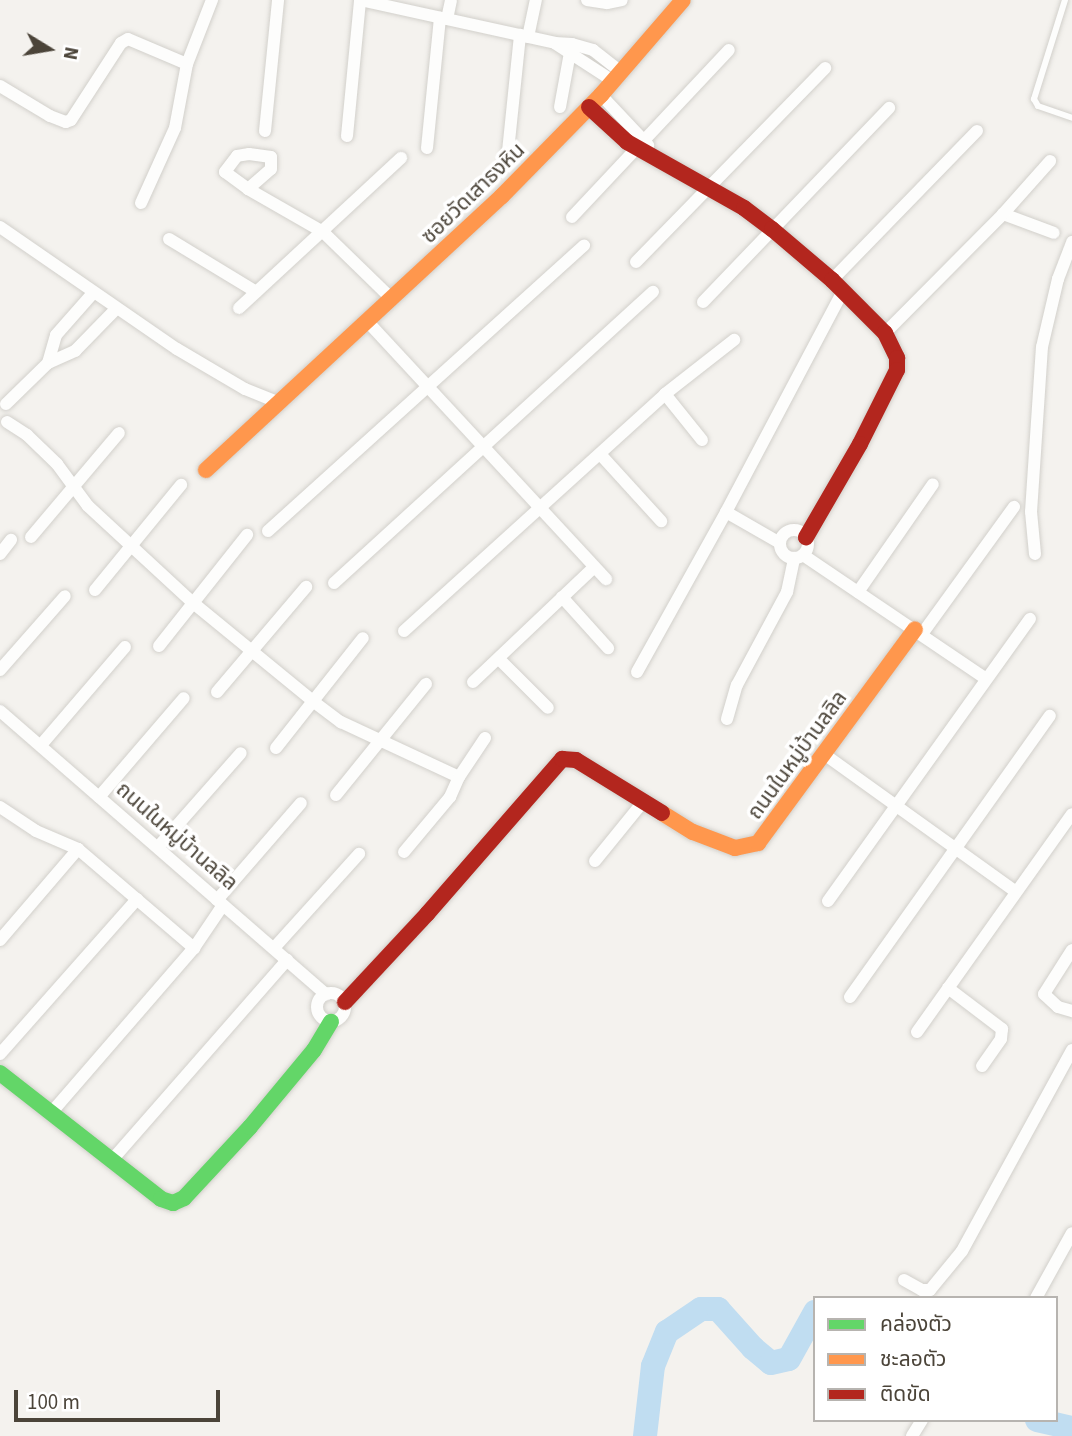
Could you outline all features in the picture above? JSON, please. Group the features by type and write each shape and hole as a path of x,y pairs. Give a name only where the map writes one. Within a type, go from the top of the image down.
{"street":[{"path":"141,203 175,128 187,64 212,0"},
{"path":"265,131 278,0"},
{"path":"347,136 363,0 570,48 593,50 617,76"},
{"path":"427,148 444,18 452,0"},
{"path":"507,160 524,36 536,0"},
{"path":"587,0 607,3 622,0"},
{"name":"ซอยวัดเสาธงหิน","path":"206,470 502,196 601,95 683,0"},
{"path":"0,86 50,116 66,122 71,120 121,43 128,39 187,64"},
{"path":"560,107 570,48"},
{"path":"572,217 729,50"},
{"path":"636,262 825,68"},
{"path":"601,95 640,143"},
{"path":"589,107 653,154 706,189 744,208 772,229 838,285 884,333 897,358 897,369 860,444 806,537"},
{"path":"703,302 890,108"},
{"path":"636,672 726,512 838,285 977,131"},
{"path":"239,308 401,158"},
{"path":"884,333 1003,214 1050,161"},
{"path":"248,189 323,232 392,299"},
{"path":"1003,214 1054,233"},
{"path":"0,227 116,309 245,389 278,402"},
{"path":"169,239 256,292"},
{"path":"1035,554 1031,512 1042,346 1058,279 1072,242"},
{"path":"268,531 584,245"},
{"path":"334,583 653,292"},
{"path":"48,363 56,335 93,293"},
{"path":"116,309 75,351 48,363 3,401 4,425 37,445 75,485 88,506 131,546 192,602 314,702 341,722 459,777"},
{"path":"368,321 606,579"},
{"path":"404,632 665,394 734,340"},
{"path":"665,394 702,440"},
{"path":"31,537 119,433"},
{"path":"600,454 661,521"},
{"path":"858,592 933,484"},
{"path":"95,590 181,485"},
{"path":"918,632 1014,507"},
{"path":"726,512 780,543 782,550 858,592 985,678"},
{"path":"727,719 737,685 787,592 798,557 808,547 806,537 799,531 789,531 780,543"},
{"path":"159,646 247,535"},
{"path":"0,554 11,540"},
{"path":"473,682 594,567"},
{"path":"217,692 306,587"},
{"path":"0,670 65,596"},
{"path":"562,597 608,648"},
{"path":"828,901 985,678 1030,619"},
{"name":"ถนนในหมู่บ้านลลิล","path":"345,1002 427,914 562,759 576,760 693,832 735,848 750,847 770,829 918,632"},
{"path":"276,748 363,639"},
{"path":"41,745 125,648"},
{"path":"499,659 548,708"},
{"path":"337,795 383,741 426,684"},
{"path":"99,796 184,698"},
{"name":"ถนนในหมู่บ้านลลิล","path":"0,711 326,994"},
{"path":"850,997 1050,716"},
{"path":"404,852 450,797 459,777 485,738"},
{"path":"158,847 241,753"},
{"path":"824,754 1016,892"},
{"path":"596,861 643,802"},
{"path":"51,1113 194,948 220,903 301,803"},
{"path":"2,814 78,849 194,948"},
{"path":"917,1032 1072,814"},
{"path":"0,940 78,849"},
{"path":"274,948 359,854"},
{"path":"0,1054 136,899"},
{"path":"1072,950 1044,994 1058,1007 1072,1011"},
{"path":"112,1160 287,960"},
{"path":"948,988 1002,1028 1001,1039 982,1066"},
{"path":"0,1073 161,1199 173,1203 184,1198 294,1075 331,1022 344,1013 345,1002 337,994 326,994 318,1001 318,1012 331,1022"},
{"path":"904,1280 922,1290 930,1290 962,1251 1072,1050"},
{"path":"1037,1296 1072,1233"}],"lane":[{"path":"1065,0 1034,99 1038,106 1072,118"}],"waterway":[{"path":"645,1436 653,1366 667,1332 701,1309 718,1309 753,1348 771,1363 789,1359 813,1316"},
{"path":"1046,1422 1072,1428"}],"traffic: fast":[{"path":"0,1073 161,1199 173,1203 184,1198 250,1127 314,1050 331,1022"}],"traffic: slow":[{"path":"206,470 502,196 601,95 683,0"},
{"path":"662,813 693,832 735,848 758,843 915,629"}],"traffic: jam":[{"path":"589,107 627,142 744,208 772,229 832,280 885,333 897,358 897,370 860,444 806,537"},
{"path":"345,1002 427,914 562,759 576,760 662,813"}]}
